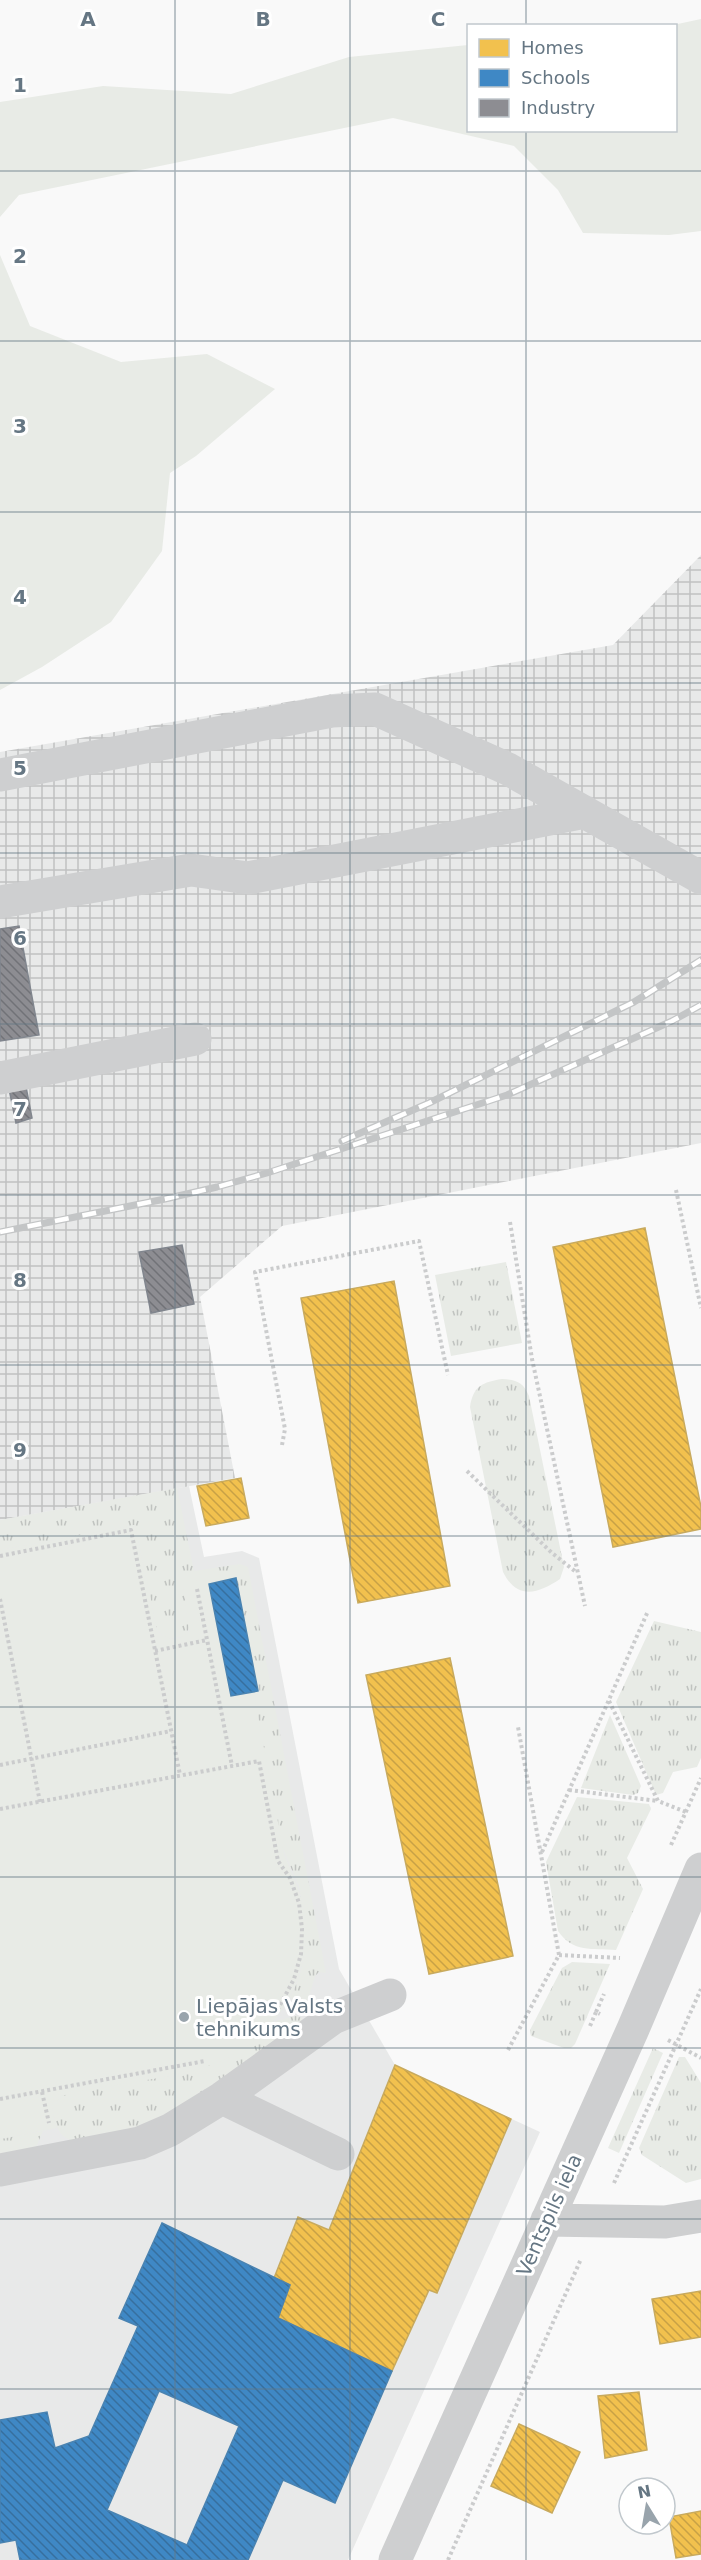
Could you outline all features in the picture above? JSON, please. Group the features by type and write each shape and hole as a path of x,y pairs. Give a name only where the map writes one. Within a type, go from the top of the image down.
{"street":[{"path":"0,775 332,711 375,709 508,769 701,878"},
{"path":"0,902 191,870 248,879 585,812"},
{"path":"0,1078 195,1039"},
{"name":"Ventspils iela","path":"395,2560 633,2029 701,1869"},
{"path":"0,2170 140,2143 170,2130 222,2098 333,2018 390,1995"},
{"path":"222,2098 338,2154"},
{"path":"547,2220 665,2222 701,2216"}],"path":[{"path":"676,1190 701,1308"},
{"path":"510,1222 532,1359 585,1606"},
{"path":"282,1445 285,1429 255,1272 418,1241 448,1375"},
{"path":"694,1278 701,1281"},
{"path":"467,1471 552,1553 577,1573"},
{"path":"0,1556 132,1530 180,1775"},
{"path":"197,1589 232,1766"},
{"path":"0,1599 40,1802"},
{"path":"541,1854 648,1611"},
{"path":"156,1651 207,1640"},
{"path":"609,1700 658,1801"},
{"path":"508,2050 559,1955 518,1727"},
{"path":"0,1765 171,1731"},
{"path":"0,1809 259,1761 278,1861 290,1878 299,1903 302,1929 301,1954 294,1979 283,2003 272,2017"},
{"path":"569,1790 658,1801 686,1812"},
{"path":"559,1955 620,1958"},
{"path":"448,2560 701,1989"},
{"path":"0,2099 208,2060"}],"shaded area":[{"path":"701,555 701,1143 282,1226 200,1297 235,1478 0,1520 0,752 613,645"},
{"name":"Liepājas Valsts tehnikums","path":"189,1486 204,1557 242,1551 259,1558 339,1969 395,2065 540,2132 348,2560 0,2560 0,1520"}],"green space":[{"path":"701,19 701,231 669,235 583,233 558,190 514,146 393,118 19,195 0,217 0,102 103,86 231,94 349,57 467,45 467,132 677,132 677,24"},
{"path":"0,255 30,326 121,362 207,354 275,389 196,456 170,473 162,551 111,622 42,667 0,690"},
{"path":"506,1262 522,1343 451,1356 435,1275"},
{"path":"502,1379 519,1383 529,1396 564,1567 560,1579 536,1591 528,1592 515,1587 503,1572 470,1407 471,1400 480,1386"},
{"path":"177,1488 194,1571 240,1564 248,1567 326,1973 319,1972 315,1976 304,2006 299,2005 290,1997 301,1971 305,1943 299,1887 190,1625 186,1636 167,1639 157,1630 135,1525 0,1550 0,1520"},
{"path":"135,1525 157,1630 168,1638 181,1637 189,1631 183,1583 231,1573 284,1854 304,1910 305,1944 301,1968 293,1990 281,2011 248,2045 228,2058 187,2072 61,2096 52,2109 57,2128 0,2139 0,1550"},
{"path":"654,1621 701,1632 701,1758 697,1767 673,1772 663,1793 656,1795 616,1702"},
{"path":"610,1715 641,1786 638,1793 633,1795 581,1788"},
{"path":"577,1797 649,1804 651,1809 627,1858 643,1889 616,1950 577,1946 570,1943 558,1931 546,1862"},
{"path":"572,1962 610,1964 575,2044 571,2048 564,2048 531,2036 530,2030 562,1968"},
{"path":"296,2016 302,2018 302,2021 195,2102 141,2127 73,2141 60,2133 58,2129 52,2109 61,2096 258,2039 276,2021"},
{"path":"653,2048 663,2053 619,2153 608,2148"},
{"path":"679,2057 685,2057 701,2083 701,2179 686,2183 642,2155 639,2148"},
{"path":"43,2131 36,2147 0,2155 0,2139"}],"building: Homes":[{"path":"645,1228 701,1507 701,1529 613,1547 553,1247"},
{"path":"394,1281 450,1586 358,1603 301,1298"},
{"path":"241,1478 249,1518 206,1526 197,1486"},
{"path":"450,1658 513,1956 429,1974 366,1675"},
{"path":"395,2065 511,2119 437,2293 429,2290 392,2371 278,2318 290,2285 274,2278 298,2217 329,2230"},
{"path":"701,2291 701,2337 660,2344 652,2299"},
{"path":"639,2392 647,2450 605,2458 598,2396"},
{"path":"519,2424 580,2452 552,2513 491,2486"},
{"path":"701,2511 701,2554 676,2558 672,2536 677,2536 677,2516"}],"building: Schools":[{"path":"236,1578 258,1691 231,1696 209,1584"},
{"path":"162,2223 290,2285 278,2318 392,2371 335,2503 283,2480 248,2560 20,2560 16,2540 0,2543 0,2420 47,2412 55,2448 89,2436 138,2326 119,2318","holes":["159,2391 239,2426 187,2545 107,2510"]}],"building: Industry":[{"path":"19,926 39,1035 0,1041 0,929"},
{"path":"26,1087 32,1118 16,1123 9,1089"},
{"path":"182,1245 194,1304 151,1313 139,1252"}],"railway":[{"path":"342,1141 429,1103 634,1002 701,960"},
{"path":"0,1232 165,1199 267,1173 507,1095 672,1021 701,1005"}],"place":[{"name":"Liepājas Valsts tehnikums","path":"184,2017"}]}
